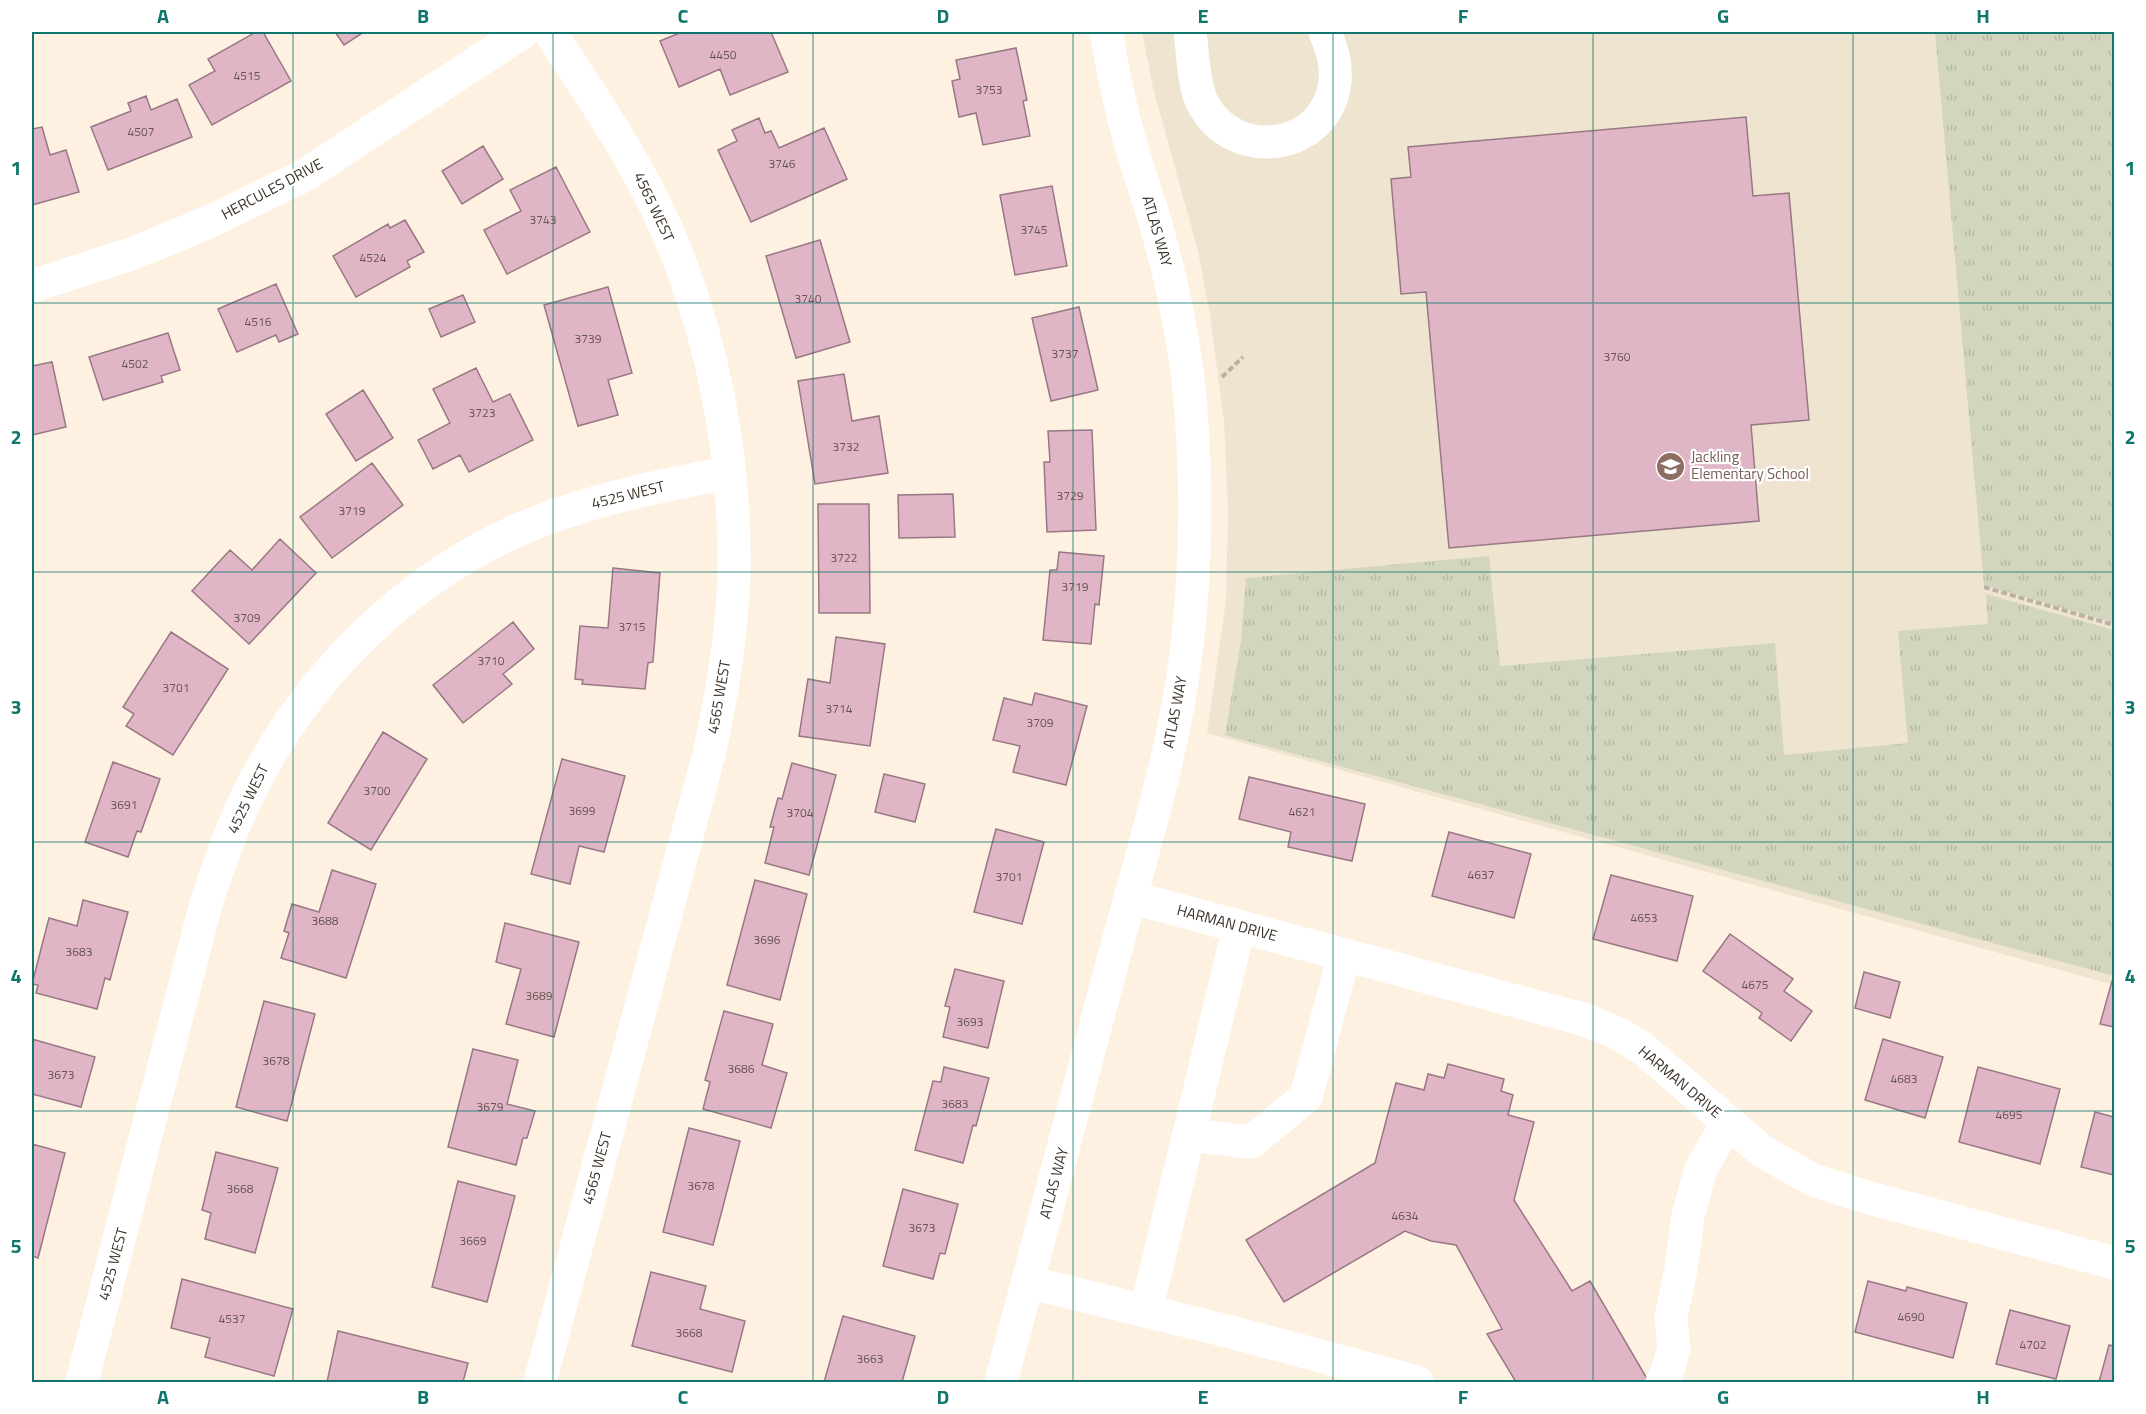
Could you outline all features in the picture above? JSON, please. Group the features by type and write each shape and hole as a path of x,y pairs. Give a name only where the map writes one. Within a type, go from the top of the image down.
{"street":[{"name":"HERCULES DRIVE","path":"32,286 134,253 211,221 305,175 523,32"},
{"name":"4565 WEST","path":"540,1383 718,713 725,670 734,577 734,528 721,412 708,348 691,293 665,226 633,163 550,32"},
{"name":"ATLAS WAY","path":"1001,1383 1163,771 1186,656 1192,593 1195,469 1191,407 1173,291 1160,238 1128,135 1106,32"},
{"path":"1190,32 1196,85 1202,102 1212,118 1226,130 1242,139 1260,142 1278,142 1296,136 1311,126 1331,98 1335,81 1335,63 1325,32"},
{"name":"4525 WEST","path":"82,1383 207,900 225,847 246,798 273,749 306,701 344,656 386,615 435,577 489,544 547,518 605,499 729,472"},
{"name":"HARMAN DRIVE","path":"1130,897 1565,1013 1617,1034 1642,1048 1762,1150 1792,1170 1828,1186 2115,1263"},
{"path":"1146,1311 1239,927"},
{"path":"1189,1135 1251,1142 1306,1097 1344,955"},
{"path":"1662,1383 1667,1374 1674,1348 1671,1318 1688,1216 1701,1169 1728,1122"},
{"path":"1028,1282 1227,1331 1418,1383"}],"path":[{"path":"1984,587 2115,625"}],"shaded area":[{"name":"Jackling Elementary School","path":"1142,32 2114,32 2114,985 1207,733 1226,600 1228,510 1224,421 1210,315 1198,251 1153,88"}],"green space":[{"path":"1935,32 2114,32 2114,623 1984,585"},
{"path":"1489,556 1500,666 1775,643 1784,755 1908,743 1898,631 1988,624 1986,594 2114,630 2114,976 1225,735 1241,641 1246,578"}],"building":[{"path":"256,32 263,32 291,81 212,125 189,85 215,71 208,59"},
{"path":"335,32 364,32 344,45"},
{"path":"682,32 771,32 788,72 730,95 720,69 679,87 660,41"},
{"path":"1016,48 1027,100 1023,101 1030,136 983,145 976,113 959,117 952,81 960,79 956,60"},
{"path":"146,96 151,110 177,99 192,137 108,170 91,127 131,111 128,103"},
{"path":"1746,117 1753,196 1789,193 1809,420 1751,425 1759,521 1449,548 1426,292 1401,294 1391,179 1411,177 1408,147"},
{"path":"759,118 765,133 771,131 779,148 824,128 847,179 751,222 718,150 737,141 732,130"},
{"path":"42,127 50,155 66,150 79,192 32,205 32,129"},
{"path":"483,146 503,179 462,204 442,171"},
{"path":"556,167 590,232 507,274 484,230 521,211 510,190"},
{"path":"1052,186 1067,266 1015,275 1000,195"},
{"path":"405,220 424,252 407,261 410,267 356,297 333,256 388,224 390,228"},
{"path":"820,240 850,342 796,358 766,256"},
{"path":"276,284 298,334 279,342 276,335 237,352 218,309"},
{"path":"608,287 632,373 608,380 618,415 578,426 544,305"},
{"path":"463,295 475,322 441,337 429,309"},
{"path":"1079,307 1098,390 1051,401 1032,318"},
{"path":"168,333 180,370 161,376 163,382 103,400 89,357"},
{"path":"52,362 66,427 32,435 32,366"},
{"path":"476,368 493,402 510,394 533,440 469,472 460,455 433,469 418,440 450,423 433,389"},
{"path":"844,374 852,421 879,416 888,473 815,484 798,381"},
{"path":"363,390 393,438 356,461 326,414"},
{"path":"1092,430 1096,530 1047,532 1044,462 1050,462 1048,431"},
{"path":"372,463 403,505 332,558 300,517"},
{"path":"953,494 955,537 899,538 898,495"},
{"path":"818,504 869,504 870,613 819,613"},
{"path":"280,539 316,573 249,644 192,591 230,550 252,570"},
{"path":"1059,552 1104,556 1099,605 1095,604 1091,644 1043,640 1050,570 1057,570"},
{"path":"613,568 660,573 653,662 648,663 645,689 582,684 583,680 575,679 580,626 608,628"},
{"path":"513,622 534,649 503,674 512,684 463,723 433,685"},
{"path":"171,632 228,669 173,755 126,726 134,714 123,707"},
{"path":"836,637 885,644 870,746 799,736 808,679 830,683"},
{"path":"1035,693 1087,706 1066,785 1013,772 1020,746 993,740 1004,698 1032,705"},
{"path":"383,732 427,759 371,850 328,823"},
{"path":"562,759 625,776 604,852 579,846 570,884 531,874"},
{"path":"113,762 160,779 141,832 137,831 128,857 85,842"},
{"path":"792,763 836,775 809,875 765,863 774,827 770,827 778,798 782,799"},
{"path":"884,774 925,784 915,822 875,812"},
{"path":"1249,777 1365,804 1352,861 1288,847 1291,832 1239,819"},
{"path":"996,829 1044,842 1022,924 974,912"},
{"path":"1449,832 1531,854 1514,918 1432,896"},
{"path":"332,870 376,884 346,978 281,958 289,933 284,931 292,904 319,912"},
{"path":"1611,875 1693,896 1677,961 1593,939"},
{"path":"755,880 807,894 780,1000 727,985"},
{"path":"83,900 128,912 110,980 105,978 97,1009 36,993 38,985 32,984 49,918 77,926"},
{"path":"505,923 579,942 554,1037 506,1024 521,969 496,962"},
{"path":"1730,934 1793,979 1784,991 1812,1011 1791,1041 1759,1018 1762,1013 1703,971"},
{"path":"955,969 1004,981 988,1048 943,1037 950,1007 945,1006"},
{"path":"1864,972 1900,982 1890,1018 1855,1008"},
{"path":"2112,981 2114,982 2114,1027 2100,1024"},
{"path":"264,1001 315,1014 287,1121 236,1107"},
{"path":"724,1011 773,1024 762,1065 787,1073 771,1128 703,1109 710,1082 705,1080"},
{"path":"32,1039 95,1057 81,1107 32,1094"},
{"path":"1883,1039 1943,1057 1925,1118 1865,1100"},
{"path":"473,1049 518,1060 507,1104 535,1111 527,1138 523,1138 516,1165 448,1147"},
{"path":"1448,1064 1504,1079 1501,1091 1513,1095 1508,1115 1534,1122 1514,1200 1572,1291 1590,1281 1649,1382 1516,1382 1487,1334 1502,1329 1456,1245 1431,1241 1405,1231 1284,1302 1246,1240 1375,1163 1396,1083 1424,1090 1428,1074 1444,1078"},
{"path":"944,1067 989,1078 963,1163 915,1150 933,1081 941,1082"},
{"path":"1978,1067 2060,1089 2040,1164 1959,1142"},
{"path":"2095,1112 2114,1117 2114,1175 2081,1167"},
{"path":"689,1128 740,1141 713,1245 663,1232"},
{"path":"32,1144 65,1153 38,1258 32,1256"},
{"path":"216,1152 278,1168 255,1253 205,1239 211,1213 202,1210"},
{"path":"458,1181 515,1196 487,1302 432,1287"},
{"path":"903,1189 958,1204 945,1254 940,1253 933,1279 883,1266"},
{"path":"651,1272 706,1286 700,1309 745,1321 732,1372 632,1346"},
{"path":"182,1279 293,1309 274,1376 205,1357 210,1338 171,1328"},
{"path":"1868,1281 1906,1291 1907,1287 1967,1303 1953,1358 1855,1332"},
{"path":"2010,1310 2070,1326 2056,1379 1996,1364"},
{"path":"843,1316 915,1336 902,1382 824,1382"},
{"path":"338,1331 468,1363 463,1382 327,1382"},
{"path":"2109,1345 2114,1346 2114,1382 2099,1382"}],"place":[{"name":"Jackling Elementary School","path":"1670,466"}]}
